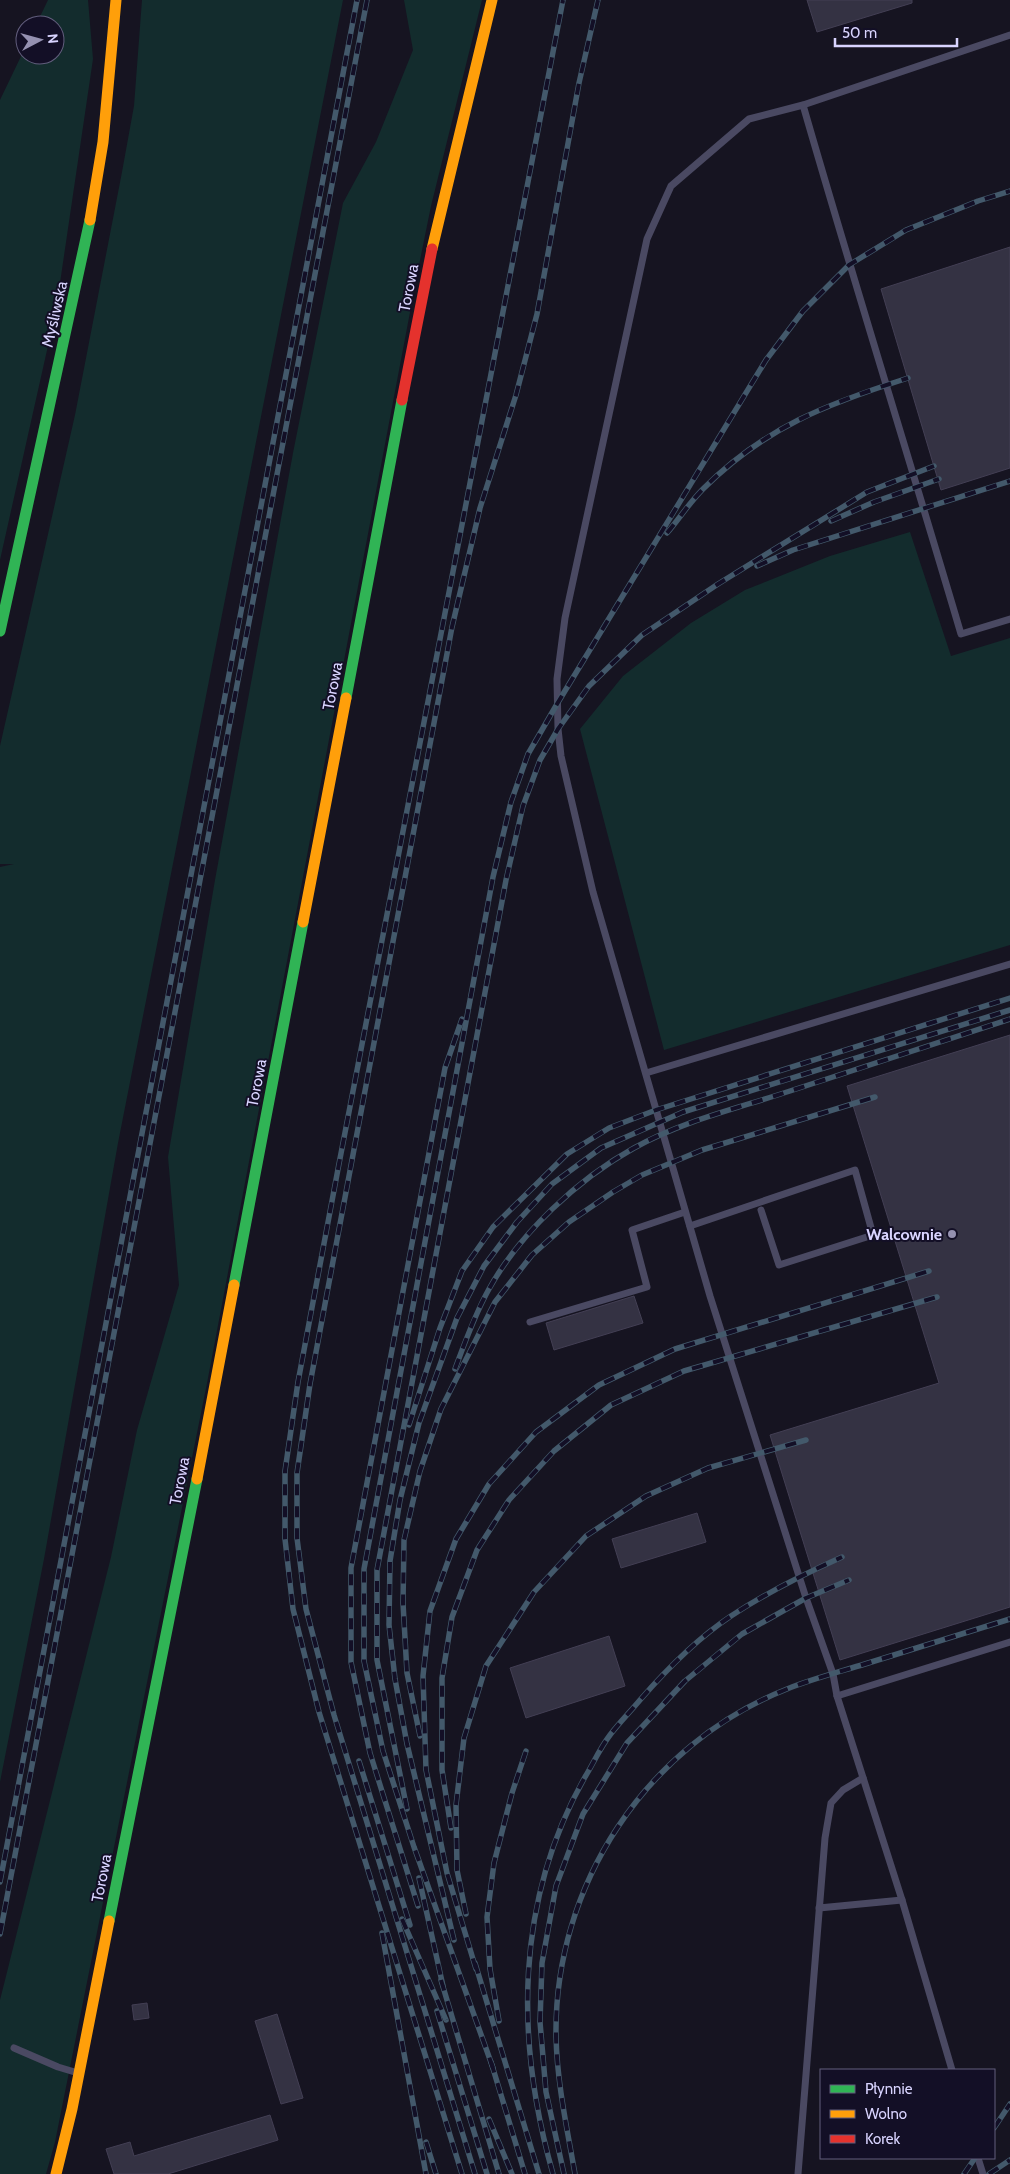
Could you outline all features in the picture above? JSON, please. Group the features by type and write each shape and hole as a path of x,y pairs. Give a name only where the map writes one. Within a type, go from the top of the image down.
{"street":[{"name":"Myśliwska","path":"0,631 91,216 103,142 116,0"},
{"name":"Torowa","path":"56,2174 79,2073 180,1566 427,270 492,0"}],"lane":[{"path":"952,2069 902,1900 837,1696 833,1674 801,1584 710,1296 594,892 561,756 558,729 557,679 565,618 647,238 671,186 749,119 804,104 1010,35"},
{"path":"804,104 849,265 887,385 961,634 1010,619"},
{"path":"646,1073 1010,964"},
{"path":"690,1226 855,1170 873,1235 778,1265 761,1210"},
{"path":"530,1322 646,1287 632,1230 685,1212"},
{"path":"837,1696 1010,1642"},
{"path":"798,2174 825,1838 831,1803 843,1790 863,1778"},
{"path":"819,1908 902,1900"},
{"path":"14,2048 58,2067 79,2073"},
{"path":"978,2159 982,2174"}],"green space":[{"path":"48,0 88,0 93,59 56,310 0,560 0,100 17,65 65,65 65,15 41,15"},
{"path":"142,0 343,0 118,1143 44,1559 0,1782 0,867 14,864 0,864 0,746 75,415 122,172 134,106"},
{"path":"404,0 482,0 431,206 418,270 208,1378 55,2142 46,2174 0,2174 0,2000 111,1557 137,1430 179,1285 168,1157 215,880 293,453 343,203 376,142 413,50"},
{"path":"910,532 951,656 1010,638 1010,945 664,1050 580,729 623,676 691,623 745,590 830,556"}],"building":[{"path":"807,0 912,0 912,3 817,32"},
{"path":"1010,247 1010,468 941,490 881,289"},
{"name":"Walcownie","path":"1010,1035 1010,1607 840,1660 770,1435 939,1383 847,1086"},
{"path":"634,1296 643,1323 554,1350 546,1323"},
{"path":"697,1513 706,1542 621,1568 612,1539"},
{"path":"609,1636 625,1686 526,1718 510,1668"},
{"path":"147,2003 149,2018 134,2020 132,2005"},
{"path":"277,2014 303,2098 281,2104 255,2021"},
{"path":"270,2115 278,2140 168,2174 114,2174 106,2149 130,2142 134,2156"}],"railway":[{"path":"0,1882 357,0"},
{"path":"0,1934 367,0"},
{"path":"462,2174 319,1712 293,1609 285,1539 285,1471 298,1382 338,1169 563,0"},
{"path":"475,2174 334,1715 306,1609 297,1538 297,1473 310,1384 452,627 480,508 516,395 537,314 579,83 598,0"},
{"path":"493,2068 414,1847 383,1751 364,1661 364,1569 493,877 511,802 528,754 557,704 766,360 803,311 849,265 906,230 978,201 1010,191"},
{"path":"667,533 694,499 726,467 774,433 824,408 908,378"},
{"path":"407,1809 377,1660 377,1570 506,880 523,806 540,760 558,729 589,686 642,635 718,584 867,492 934,466"},
{"path":"831,521 874,502 939,479"},
{"path":"757,566 793,550 1010,481"},
{"path":"409,1425 440,1328 462,1271 493,1227 567,1154 609,1128 656,1110 1010,998"},
{"path":"454,1940 407,1744 395,1679 389,1625 390,1561 400,1500 419,1423 457,1318 484,1266 517,1222 552,1184 601,1148 683,1112 1010,1010"},
{"path":"418,1906 370,1753 351,1662 351,1568 445,1068 462,1019"},
{"path":"455,1369 470,1328 489,1289 517,1248 552,1209 592,1175 613,1161 652,1138 671,1130 1010,1019"},
{"path":"420,1736 407,1673 403,1603 404,1540 420,1471 441,1409 495,1302 532,1255 569,1222 642,1175 702,1150 875,1097"},
{"path":"476,1969 447,1873 426,1770 423,1676 430,1611 456,1539 489,1484 536,1432 599,1385 675,1349 929,1271"},
{"path":"451,1828 442,1770 442,1678 452,1617 477,1550 509,1500 554,1451 611,1405 684,1371 937,1297"},
{"path":"466,1914 457,1870 456,1805 464,1738 486,1666 534,1592 586,1536 646,1496 708,1468 806,1440"},
{"path":"553,2174 541,2124 532,2073 528,2022 528,1972 534,1922 545,1872 562,1824 606,1740 650,1689 683,1655 719,1625 758,1599 842,1557"},
{"path":"564,2174 546,2092 540,2022 542,1963 556,1886 583,1814 627,1743 685,1681 742,1634 806,1598 849,1580"},
{"path":"575,2174 558,2071 556,2036 560,1980 571,1926 591,1875 618,1827 651,1784 691,1746 737,1714 787,1689 1010,1619"},
{"path":"499,2021 490,1969 487,1917 494,1863 512,1793 526,1751"},
{"path":"359,1761 410,1925"},
{"path":"419,1878 443,1986"},
{"path":"402,1919 446,2020"},
{"path":"382,1933 426,2174"},
{"path":"475,1963 539,2174"},
{"path":"441,1980 499,2174"},
{"path":"437,2011 487,2174"},
{"path":"491,2062 525,2174"},
{"path":"995,2126 1010,2104"},
{"path":"489,2119 512,2174"},
{"path":"426,2142 436,2174"},
{"path":"964,2174 974,2159"},
{"path":"989,2174 1010,2160"}],"traffic: fast":[{"path":"0,631 90,220"},
{"path":"346,698 402,400"},
{"path":"234,1285 303,922"},
{"path":"109,1921 197,1479"}],"traffic: slow":[{"path":"90,220 103,142 116,0"},
{"path":"432,249 492,0"},
{"path":"303,922 346,698"},
{"path":"197,1479 234,1285"},
{"path":"56,2174 72,2109 109,1921"}],"traffic: jam":[{"path":"402,400 432,249"}],"place":[{"name":"Walcownie","path":"952,1234"}]}
